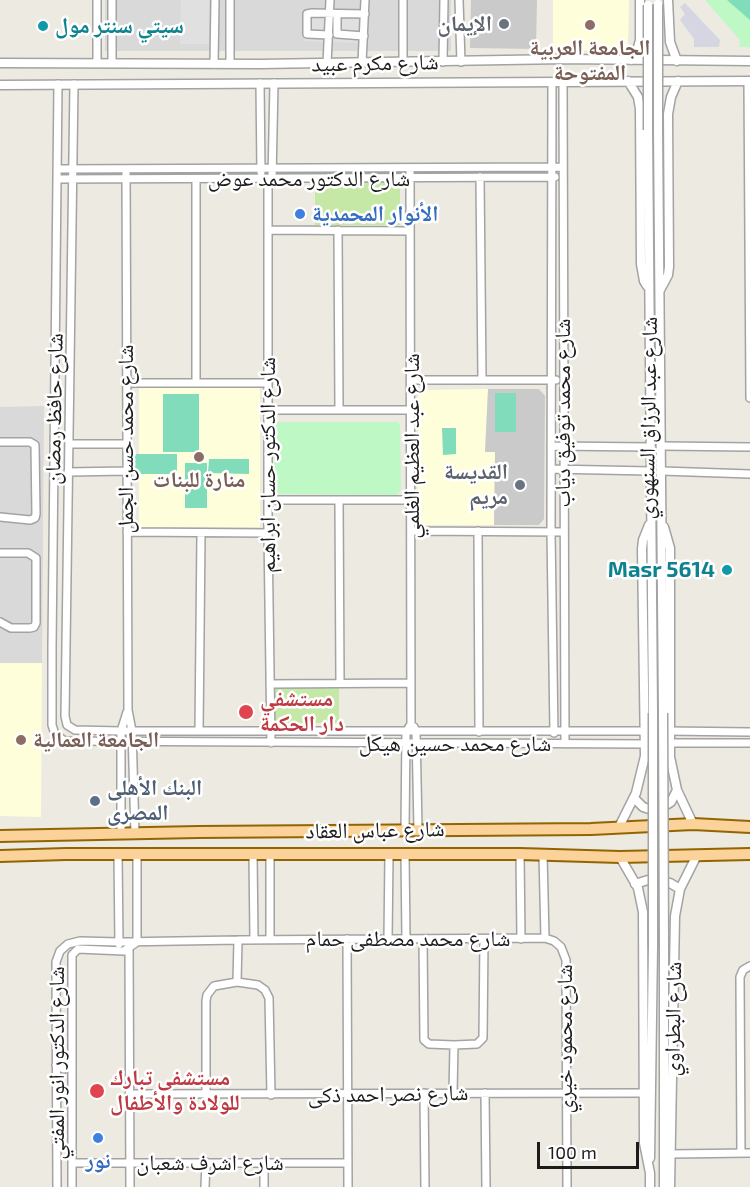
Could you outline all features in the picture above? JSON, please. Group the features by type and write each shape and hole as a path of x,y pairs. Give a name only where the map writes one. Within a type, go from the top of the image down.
{"main road":[{"name":"شارع عباس العقاد","path":"0,836 418,829 591,829 693,824 750,827"},
{"name":"شارع عباس العقاد","path":"0,856 543,854 620,857 750,854"}],"street":[{"path":"97,0 97,63"},
{"path":"112,0 112,63"},
{"path":"214,64 215,0"},
{"path":"230,0 230,64"},
{"path":"330,0 337,34 364,36"},
{"path":"362,63 365,0"},
{"path":"403,0 403,62"},
{"path":"443,62 444,0"},
{"path":"459,0 461,62"},
{"path":"631,60 638,45 640,0"},
{"path":"648,0 649,289"},
{"path":"658,0 660,291"},
{"path":"668,0 670,42 677,61"},
{"path":"329,35 309,35 306,32 309,13 365,14"},
{"path":"327,64 333,14"},
{"path":"640,24 653,30 663,27 668,22"},
{"path":"97,46 105,50 112,46"},
{"name":"شارع مكرم عبيد","path":"0,63 327,64 631,60 750,61"},
{"name":"شارع عبد الرزاق السنهوري","path":"619,827 634,798 643,768 646,744 642,549 646,531 651,522 649,289 644,281 641,264 640,114 638,97 628,81"},
{"name":"شارع عبد الرزاق السنهوري","path":"678,81 670,97 668,114 669,267 665,284 660,291 662,523 670,548 669,743 672,772 677,790 693,824"},
{"path":"749,81 750,398"},
{"name":"شارع مكرم عبيد","path":"0,85 749,81"},
{"name":"شارع محمد توفيق دياب","path":"552,82 551,532 554,744"},
{"name":"شارع محمد توفيق دياب","path":"562,82 566,744"},
{"path":"260,83 261,178 268,187"},
{"name":"شارع الدكتور حسان ابراهيم","path":"271,743 268,532 268,187 272,179 274,83"},
{"name":"شارع حافظ رمضان","path":"55,734 52,712 58,84"},
{"name":"شارع حافظ رمضان","path":"67,725 65,713 74,84"},
{"path":"640,114 655,107 668,114"},
{"name":"شارع الدكتور محمد عوض","path":"57,169 562,167"},
{"name":"شارع عبد العظيم الغلمي","path":"410,168 411,724"},
{"name":"شارع محمد حسن الجمل","path":"126,169 128,710 132,731 135,833"},
{"path":"480,177 482,379"},
{"name":"شارع الدكتور محمد عوض","path":"57,179 562,177"},
{"path":"196,179 196,383"},
{"path":"268,230 410,231"},
{"path":"338,230 339,410"},
{"path":"412,380 563,380"},
{"path":"126,383 268,383"},
{"path":"268,411 411,410"},
{"path":"0,442 30,442 35,445 36,514 35,518 30,520 0,517"},
{"path":"69,444 127,444"},
{"path":"551,446 650,447"},
{"path":"662,446 750,447"},
{"path":"551,470 650,471"},
{"path":"68,472 127,471"},
{"path":"662,471 750,474"},
{"path":"268,500 411,500"},
{"path":"339,501 340,683"},
{"path":"650,1173 653,946 651,522"},
{"path":"662,523 664,1187"},
{"path":"412,531 564,532"},
{"path":"478,531 479,732"},
{"path":"127,532 201,534 268,532"},
{"path":"199,731 201,534"},
{"path":"0,553 28,553 36,558 36,623 32,628 11,628 0,622"},
{"path":"270,684 411,683"},
{"name":"شارع محمد حسن الجمل","path":"121,834 121,731 128,710"},
{"path":"52,712 65,713"},
{"path":"405,830 406,732 411,724 416,732 418,829"},
{"name":"شارع محمد حسين هيكل","path":"67,725 75,730 121,731 750,732"},
{"name":"شارع محمد حسين هيكل","path":"55,734 65,741 406,744 750,743"},
{"path":"634,798 643,807 652,810 660,809 671,802 677,790"},
{"path":"118,854 119,942 122,946 132,944"},
{"path":"130,1187 132,944 137,854"},
{"path":"253,854 254,940"},
{"path":"270,854 270,939"},
{"path":"405,854 406,939"},
{"path":"520,854 521,939"},
{"path":"543,854 545,938"},
{"path":"388,939 389,855"},
{"name":"شارع البطراوي","path":"670,1187 674,927 680,889 697,855"},
{"name":"شارع البطراوي","path":"620,857 636,884 643,912 644,1143 650,1173 650,1187"},
{"path":"636,884 648,880 659,880 680,889"},
{"name":"شارع محمد مصطفى حمام","path":"72,955 78,949 121,951 132,944 238,940 545,938"},
{"name":"شارع محمود خيري","path":"545,938 558,944 564,951 566,960 567,1187"},
{"path":"347,939 348,1187"},
{"path":"423,939 424,1040 429,1044 454,1045 477,1044 483,1038 484,939"},
{"path":"237,982 238,940"},
{"name":"شارع الدكتور انور المفتي","path":"57,1187 56,962 60,951 76,941 119,942"},
{"name":"شارع الدكتور انور المفتي","path":"72,955 72,1187"},
{"path":"741,1153 740,977 743,970 750,966"},
{"path":"206,1095 207,995 210,990 220,984 237,982 258,985 265,990 269,998 271,1095"},
{"path":"453,1093 454,1045"},
{"path":"56,1065 64,1069 72,1066"},
{"path":"56,1083 63,1081 72,1084"},
{"path":"424,1093 425,1187"},
{"path":"485,1093 486,1187"},
{"name":"شارع نصر احمد ذكى","path":"131,1094 645,1093"},
{"path":"671,1154 750,1153"},
{"path":"205,1187 206,1162"},
{"path":"264,1162 264,1187"},
{"name":"شارع اشرف شعبان","path":"72,1163 348,1163"}],"shaded area":[{"path":"105,0 451,0 451,51 105,51"},
{"path":"181,0 209,0 209,44 180,44"},
{"name":"الإيمان","path":"471,0 537,0 536,49 470,48"},
{"name":"الجامعة العربية المفتوحة","path":"553,0 629,0 628,50 553,51"},
{"path":"685,3 720,40 719,47 694,47 694,39 680,20 685,14 680,7"},
{"path":"304,16 364,17 363,43 304,41"},
{"name":"منارة للبنات","path":"139,387 260,387 260,527 139,527"},
{"path":"488,389 485,451 495,451 494,525 422,525 418,521 418,394 424,390"},
{"name":"القديسة مريم","path":"488,389 539,389 545,396 544,519 539,525 494,525 495,452 485,452"},
{"path":"44,406 42,663 0,663 0,407"},
{"name":"الجامعة العمالية","path":"0,663 42,663 41,817 0,816"}],"green space":[{"path":"705,0 750,0 750,47 739,47 740,40"},
{"path":"727,0 750,0 750,20"},
{"path":"315,182 400,182 400,225 315,225"},
{"path":"495,393 516,393 516,432 495,432"},
{"path":"163,394 199,394 199,452 163,452"},
{"path":"277,422 398,422 400,425 401,490 397,495 279,494 275,491 274,425"},
{"path":"442,428 456,428 456,454 443,455"},
{"path":"133,454 177,454 177,474 133,474"},
{"path":"209,459 249,459 249,474 208,473"},
{"path":"185,463 207,463 207,508 185,508"},
{"path":"275,688 339,688 339,723 275,723"}],"place":[{"name":"الإيمان","path":"504,24"},
{"name":"الجامعة العربية المفتوحة","path":"590,25"},
{"name":"سيتي سنتر مول","path":"43,26"},
{"name":"الأنوار المحمدية","path":"300,214"},
{"name":"منارة للبنات","path":"199,457"},
{"name":"القديسة مريم","path":"520,485"},
{"name":"Masr 5614","path":"727,570"},
{"name":"مستشفي دار الحكمة","path":"246,712"},
{"name":"الجامعة العمالية","path":"21,740"},
{"name":"البنك الأهلى المصرى","path":"95,801"},
{"name":"مستشفى تبارك للولادة والأطفال","path":"97,1091"},
{"name":"نور","path":"98,1138"}]}
